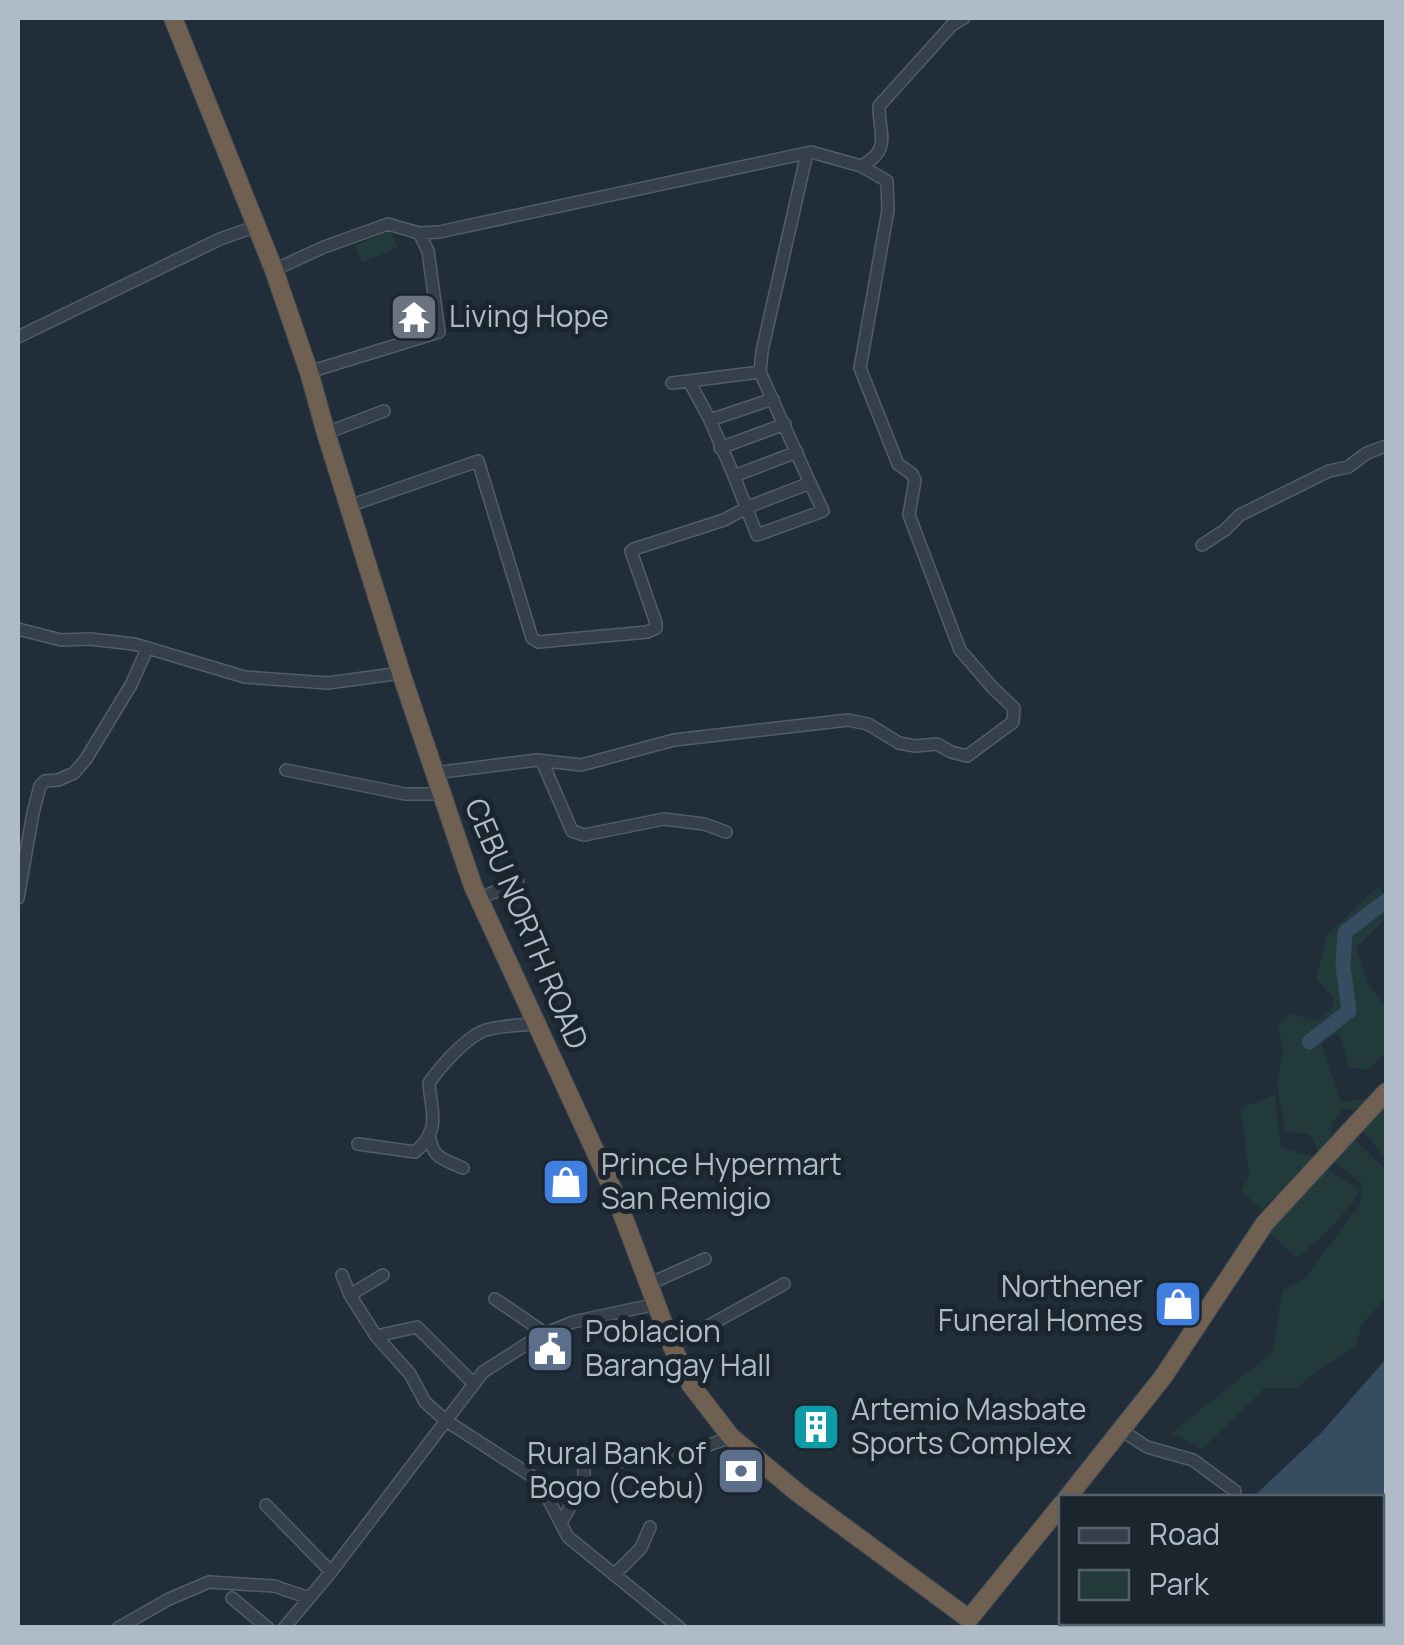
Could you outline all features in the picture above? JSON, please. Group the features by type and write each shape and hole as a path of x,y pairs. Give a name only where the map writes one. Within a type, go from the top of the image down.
{"highway":[{"name":"CEBU NORTH ROAD","path":"173,18 274,270 401,673 478,898 614,1192 672,1346 691,1384 730,1437 798,1493 974,1623"},
{"path":"1068,1495 1163,1377 1265,1223 1386,1092"},
{"path":"974,1623 1059,1508"}],"street":[{"path":"861,166 875,159 883,148 879,106 952,25 964,18"},
{"path":"689,381 710,420 757,536 823,512 760,372 807,153"},
{"path":"274,270 388,224 419,233 439,232 807,153 861,166 887,181 888,210 860,368 898,464 915,480 909,515 960,650 1014,708 1013,722 967,756 936,744 899,743 868,724 848,720 674,740 581,765 542,761 434,773"},
{"path":"18,337 220,239 257,226"},
{"path":"428,251 439,232"},
{"path":"309,372 439,332 428,251 419,233"},
{"path":"672,383 760,372"},
{"path":"710,420 773,399"},
{"path":"326,433 384,411"},
{"path":"720,448 786,424"},
{"path":"1202,545 1240,516 1386,446"},
{"path":"734,476 797,452"},
{"path":"349,506 478,461 527,628 538,642 656,628 631,551 724,520 810,483"},
{"path":"18,629 61,640 118,642 244,678 328,683 401,673"},
{"path":"18,898 40,786 74,774 86,760 131,685 147,649"},
{"path":"542,761 572,831 584,834 664,819 704,824 726,832"},
{"path":"286,770 405,794 441,794"},
{"path":"478,898 518,882"},
{"path":"358,1144 414,1152 423,1145 436,1112 428,1084 454,1054 482,1032 536,1024"},
{"path":"429,1134 432,1151 463,1168"},
{"path":"649,1284 705,1259"},
{"path":"342,1275 376,1336 410,1374 426,1402 446,1420 533,1477 543,1488 568,1538 680,1628"},
{"path":"350,1294 383,1275"},
{"path":"672,1346 784,1284"},
{"path":"495,1299 546,1333"},
{"path":"284,1628 483,1372 546,1333 573,1322 657,1304"},
{"path":"376,1336 417,1326 474,1384"},
{"path":"1121,1430 1147,1447 1193,1460 1235,1492"},
{"path":"614,1462 690,1452 730,1437"},
{"path":"561,1523 584,1481 584,1470"},
{"path":"266,1505 331,1572"},
{"path":"614,1575 641,1548 650,1527"},
{"path":"118,1628 169,1599 210,1582 274,1586 309,1598"},
{"path":"232,1598 268,1628"}],"green space":[{"path":"390,230 398,247 362,263 355,246"},
{"path":"1379,886 1386,898 1386,918 1356,948 1370,987 1386,1009 1386,1052 1367,1070 1349,1067 1339,1033 1321,1043 1341,1102 1370,1098 1359,1108 1342,1110 1332,1122 1331,1139 1320,1153 1309,1134 1285,1132 1277,1083 1283,1053 1278,1025 1290,1013 1317,1021 1332,1008 1334,998 1316,979 1327,935"},
{"path":"1275,1095 1281,1148 1315,1157 1262,1209 1241,1191 1250,1176 1240,1108"},
{"path":"1386,1104 1386,1159 1362,1130"},
{"path":"1354,1139 1383,1167 1386,1177 1386,1297 1361,1326 1356,1347 1295,1388 1265,1388 1202,1449 1172,1433 1273,1352 1282,1290 1304,1279 1360,1204 1362,1184 1332,1160"},
{"path":"1322,1166 1361,1190 1334,1225 1297,1258 1267,1231"}],"water":[{"path":"1386,1359 1386,1627 1158,1627 1384,1625 1384,1495 1255,1495 1321,1433"}],"waterway":[{"path":"1309,1042 1349,1011 1343,966 1345,932 1386,901"}],"place":[{"name":"Living Hope","path":"414,317"},
{"name":"Prince Hypermart San Remigio","path":"566,1182"},
{"name":"Northener Funeral Homes","path":"1178,1304"},
{"name":"Poblacion Barangay Hall","path":"550,1349"},
{"name":"Artemio Masbate Sports Complex","path":"816,1427"},
{"name":"Rural Bank of Bogo (Cebu)","path":"741,1471"}]}
